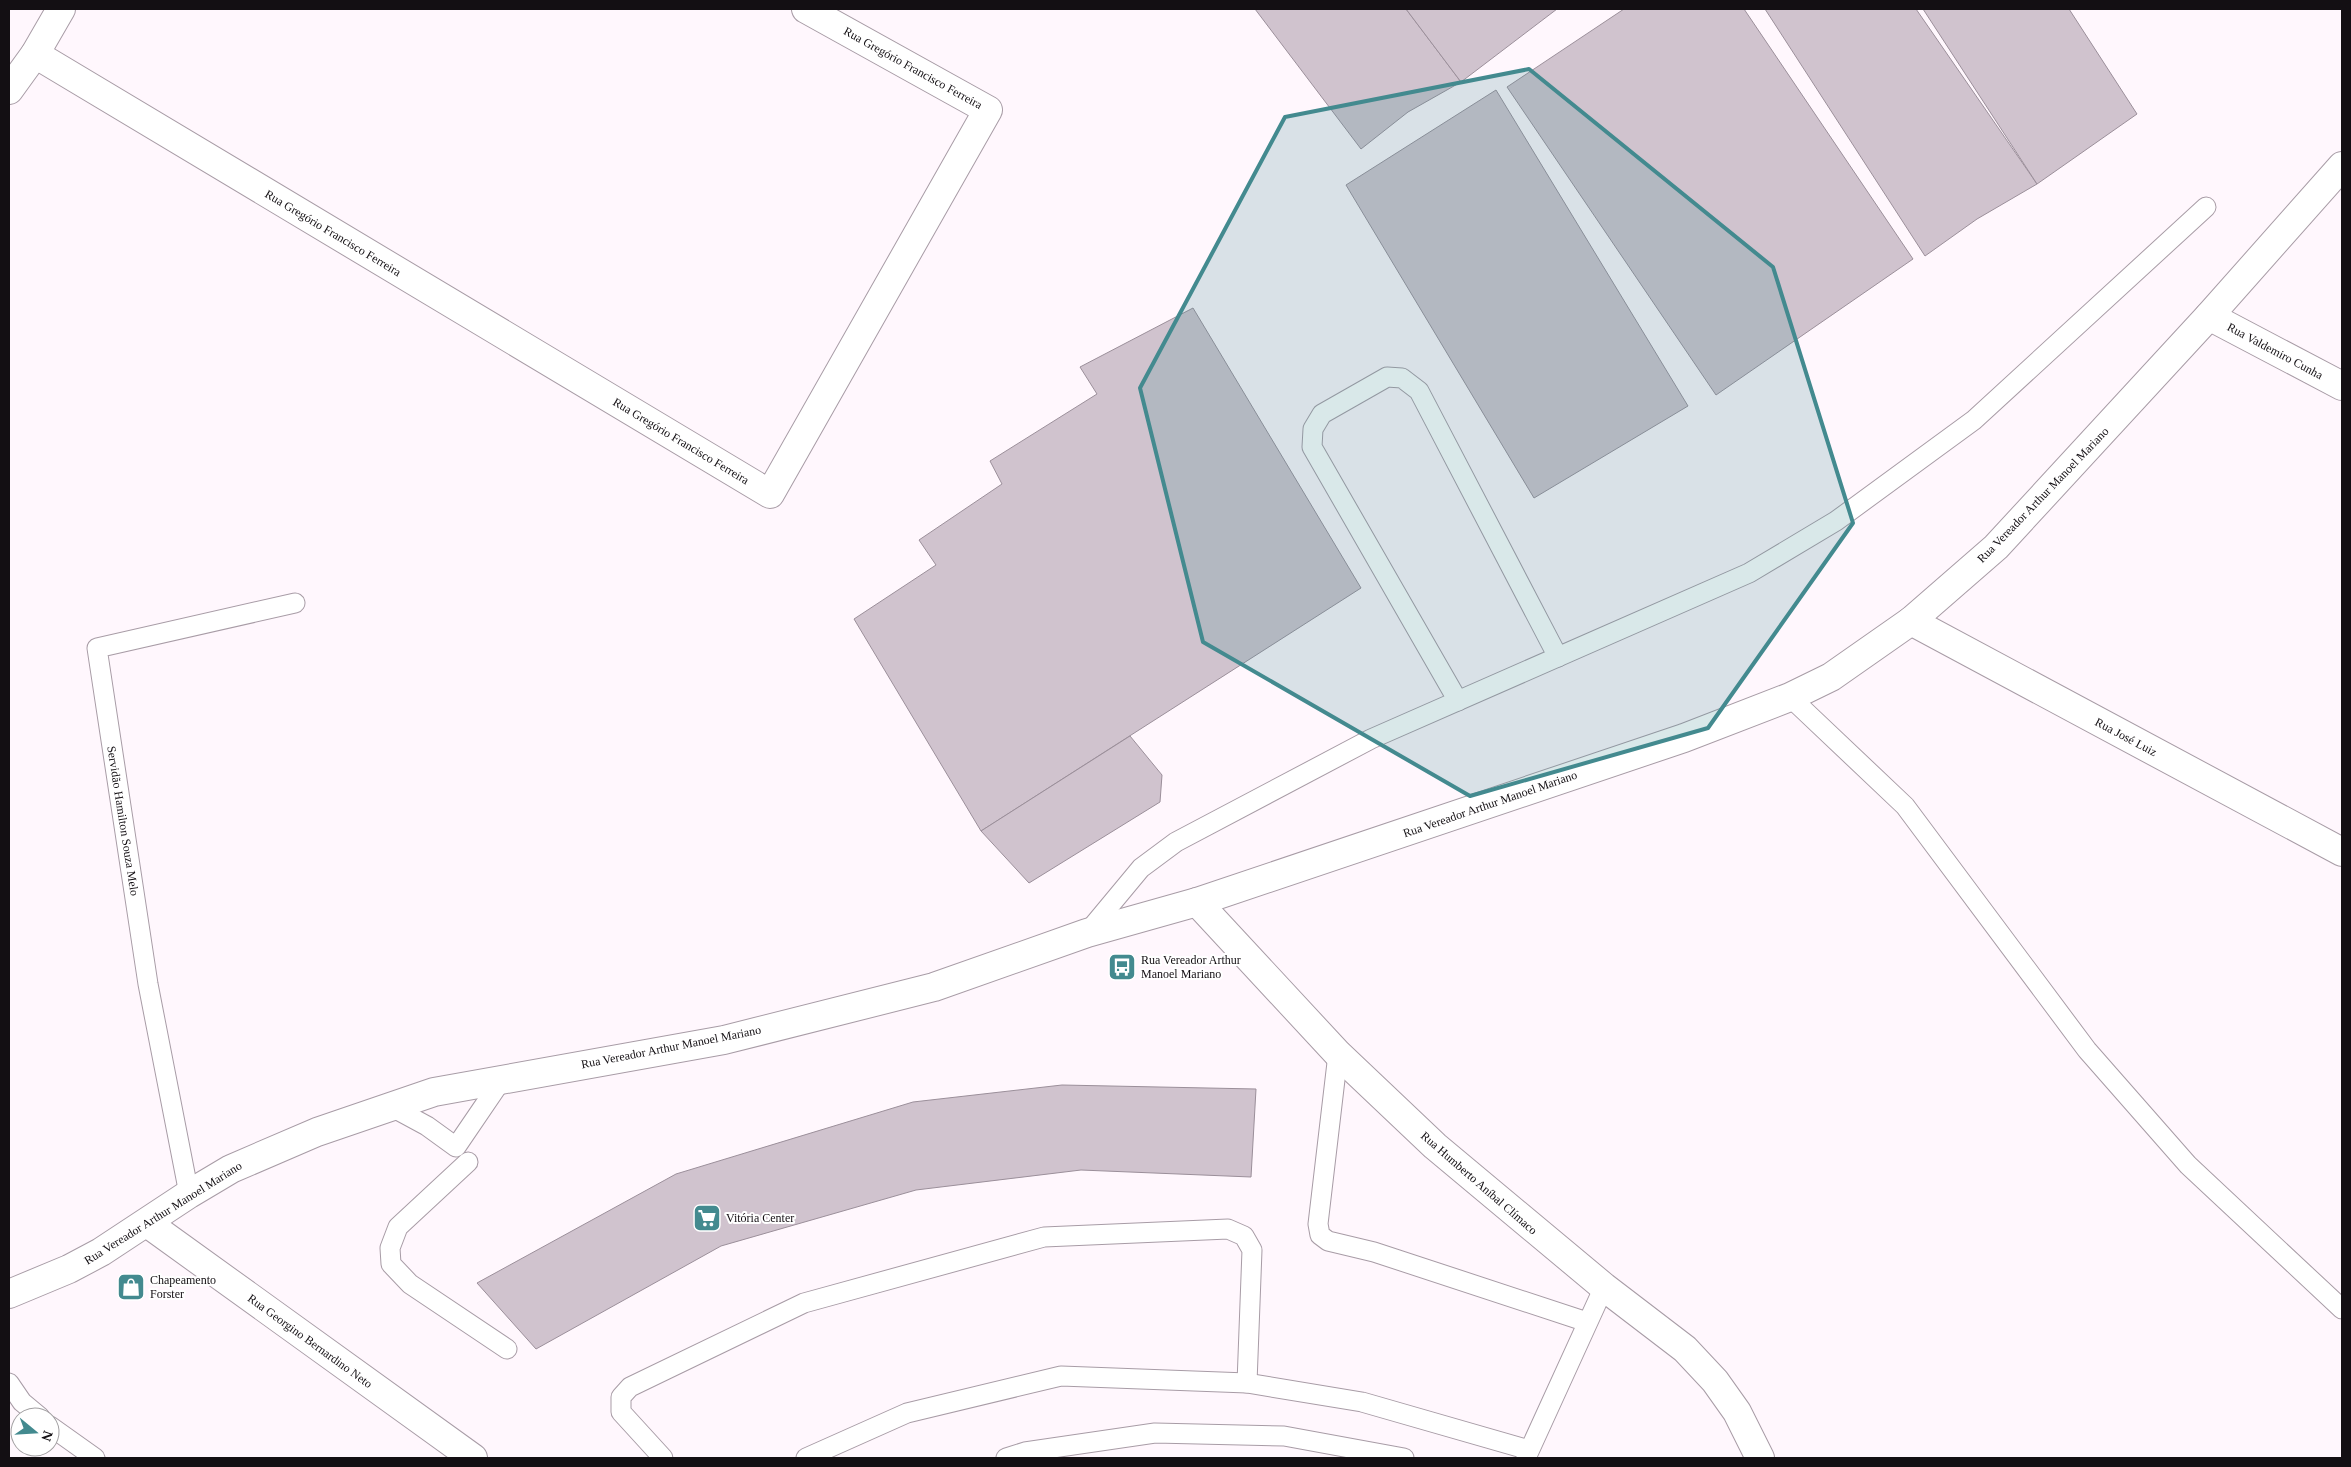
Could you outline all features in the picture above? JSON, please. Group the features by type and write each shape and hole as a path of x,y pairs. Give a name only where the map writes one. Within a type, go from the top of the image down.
{"street":[{"path":"9,90 35,54 61,9"},
{"name":"Rua Gregório Francisco Ferreira","path":"35,54 770,494 988,110 806,9"},
{"name":"Rua Vereador Arthur Manoel Mariano","path":"9,1294 69,1269 101,1252 189,1194 231,1169 316,1132 390,1106 434,1092 503,1078 724,1040 934,988 1087,933 1197,902 1684,738 1790,697 1831,677 1911,621 1996,547 2209,316 2342,166"},
{"name":"Rua Valdemiro Cunha","path":"2209,316 2342,386"},
{"name":"Rua José Luiz","path":"1911,621 2342,852"},
{"name":"Rua Humberto Aníbal Clímaco","path":"1197,902 1338,1054 1435,1146 1604,1288 1684,1349 1715,1381 1737,1412 1760,1458"},
{"name":"Rua Georgino Bernardino Neto","path":"147,1223 473,1458"}],"lane":[{"path":"1087,933 1140,868 1176,842 1371,739 1749,573 1836,521 1974,420 2206,207"},
{"path":"1458,700 1312,447 1313,429 1322,414 1387,377 1402,378 1418,391 1558,657"},
{"name":"Servidão Hamilton Souza Melo","path":"189,1194 148,984 97,648 295,603"},
{"path":"1790,697 1905,806 2087,1050 2188,1165 2342,1308"},
{"path":"1338,1054 1318,1224 1320,1235 1328,1241 1374,1252 1587,1322"},
{"path":"390,1106 427,1126 456,1147 503,1078"},
{"path":"468,1162 398,1227 390,1248 391,1264 410,1284 507,1349"},
{"path":"663,1458 621,1412 621,1397 630,1387 804,1302 1044,1237 1228,1229 1244,1236 1252,1250 1247,1383"},
{"path":"806,1458 907,1413 1061,1376 1247,1383 1362,1402 1527,1454 1604,1288"},
{"path":"9,1384 28,1407"},
{"path":"60,1433 95,1458"},
{"path":"1006,1458 1025,1452 1155,1433 1284,1436 1404,1458"}],"highlighted area":[{"path":"1529,69 1773,267 1853,523 1708,728 1470,796 1203,642 1140,388 1285,117"}],"building":[{"path":"1255,9 1406,9 1461,82 1408,112 1361,149"},
{"path":"1406,9 1557,9 1461,82"},
{"path":"1624,9 1744,9 1913,259 1716,395 1507,87"},
{"path":"1765,9 1916,9 2037,184 1977,219 1925,256"},
{"path":"1923,9 2069,9 2137,114 2037,184"},
{"path":"1496,90 1688,406 1534,498 1346,185"},
{"path":"1193,308 1361,588 981,831 854,619 936,565 919,540 1002,484 990,461 1097,394 1080,367"},
{"path":"1130,736 1162,775 1160,802 1029,883 981,831"},
{"name":"Vitória Center","path":"1062,1085 1256,1089 1251,1177 1081,1170 916,1190 721,1246 536,1349 477,1283 676,1174 913,1102"}],"place":[{"name":"Rua Vereador Arthur Manoel Mariano","path":"1122,967"},
{"name":"Vitória Center","path":"707,1218"},
{"name":"Chapeamento Forster","path":"131,1287"}]}
